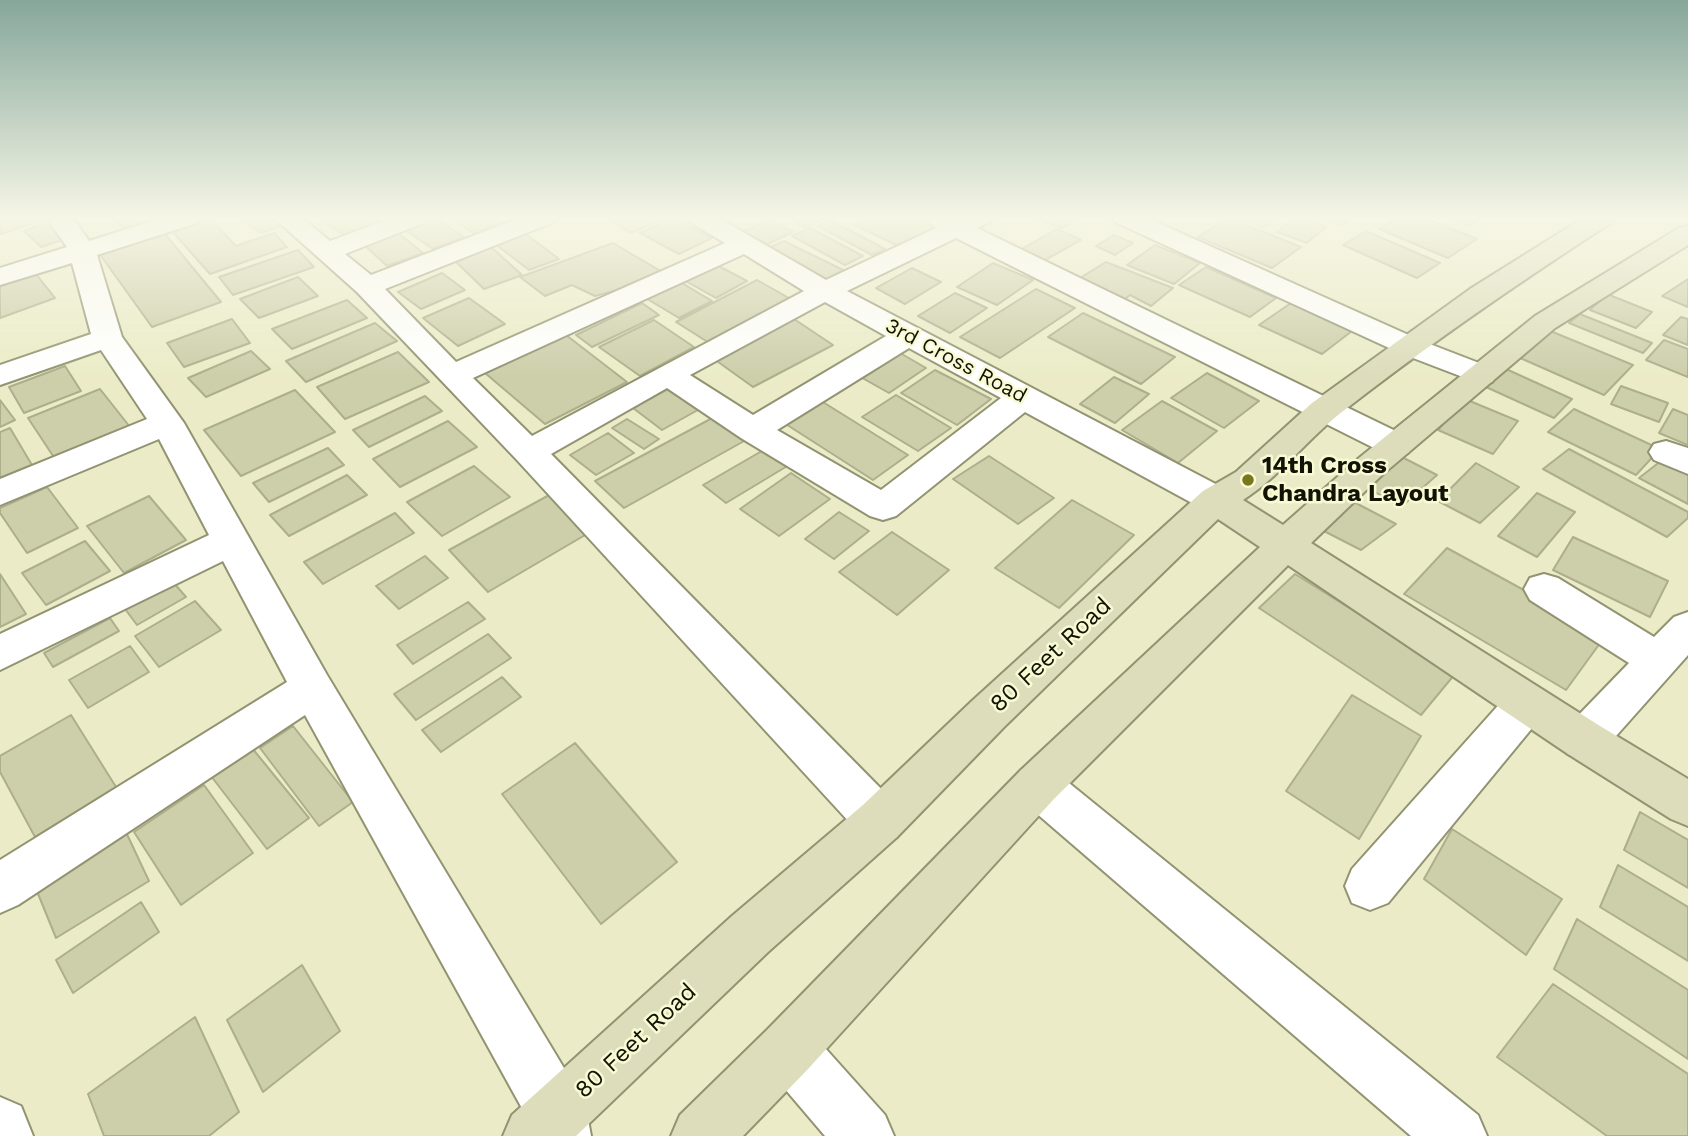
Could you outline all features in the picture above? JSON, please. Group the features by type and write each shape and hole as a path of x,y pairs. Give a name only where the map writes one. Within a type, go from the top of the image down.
{"main road":[{"name":"80 Feet Road","path":"550,1129 750,934 880,821 988,714 1216,500 1248,480 1324,410 1480,295 1519,270"},
{"path":"701,1136 788,1049 1037,785 1097,730 1285,545 1395,445 1545,322 1629,270"},
{"path":"1216,500 1584,740 1688,804"}],"street":[{"path":"83,270 107,338 167,423 550,1129"},
{"path":"348,270 367,286 529,452 880,821"},
{"path":"367,286 408,270"},
{"path":"452,376 648,270"},
{"name":"3rd Cross Road","path":"793,270 825,291 1216,500"},
{"path":"529,452 668,374 865,270"},
{"path":"1052,270 1395,445"},
{"path":"1241,270 1411,347 1481,374"},
{"path":"753,430 909,335"},
{"path":"0,376 107,338"},
{"path":"668,374 753,430 883,508 1023,397"},
{"path":"0,493 167,423"},
{"path":"0,653 232,540"},
{"path":"1544,589 1658,660"},
{"path":"1584,740 1688,628"},
{"path":"0,888 312,688"},
{"path":"1370,886 1527,703"},
{"path":"1037,785 1457,1136"},
{"path":"788,1049 864,1136"},
{"path":"0,1126 2,1136"}],"building":[{"path":"111,270 195,270 221,302 152,327"},
{"path":"239,270 305,270 233,295 219,277"},
{"path":"464,270 516,270 522,275 484,289"},
{"path":"539,270 659,270 669,276 595,296 572,285 545,296 520,277"},
{"path":"699,270 726,270 747,281 716,298 682,279"},
{"path":"808,270 843,270 827,280"},
{"path":"908,270 916,270 941,282 905,304 876,288"},
{"path":"982,270 1010,270 1033,280 997,305 957,287"},
{"path":"1093,270 1127,270 1173,288 1151,306 1130,295 1120,303 1075,281"},
{"path":"1139,270 1191,270 1174,284"},
{"path":"1201,270 1213,270 1276,298 1250,317 1179,285"},
{"path":"1399,270 1429,270 1417,278"},
{"path":"442,273 465,290 421,309 398,292"},
{"path":"36,274 55,298 0,318 0,286"},
{"path":"298,277 318,296 259,318 240,299"},
{"path":"1688,279 1688,307 1662,296"},
{"path":"677,280 712,301 679,318 644,297"},
{"path":"757,280 796,302 714,346 676,322"},
{"path":"1036,289 1075,308 1000,358 960,337"},
{"path":"955,293 987,308 950,333 918,316"},
{"path":"1607,294 1652,312 1636,328 1590,310"},
{"path":"469,298 505,324 458,346 423,318"},
{"path":"347,300 367,318 292,349 272,329"},
{"path":"642,303 659,315 592,347 576,335"},
{"path":"1291,303 1352,331 1322,354 1259,325"},
{"path":"1083,313 1175,357 1141,384 1048,337"},
{"path":"1580,314 1652,343 1643,353 1569,323"},
{"path":"1681,317 1688,319 1688,345 1663,335"},
{"path":"232,319 250,343 184,367 167,343"},
{"path":"794,319 833,345 753,387 714,359"},
{"path":"654,320 694,347 640,376 599,347"},
{"path":"375,323 397,341 306,382 286,361"},
{"path":"1548,330 1633,365 1604,395 1518,357"},
{"path":"566,335 627,382 545,424 485,373"},
{"path":"1664,340 1688,349 1688,377 1646,360"},
{"path":"895,350 926,368 889,393 857,375"},
{"path":"251,351 270,369 206,397 188,378"},
{"path":"398,352 429,382 345,419 317,387"},
{"path":"65,366 81,391 24,413 9,387"},
{"path":"1506,369 1572,399 1554,418 1486,387"},
{"path":"935,370 991,399 957,425 901,393"},
{"path":"1207,373 1259,401 1224,428 1171,398"},
{"path":"1114,377 1149,394 1115,423 1080,404"},
{"path":"675,385 705,406 662,430 633,408"},
{"path":"1621,386 1668,403 1659,422 1611,404"},
{"path":"100,389 130,427 55,459 28,418"},
{"path":"295,390 335,432 241,476 204,430"},
{"path":"896,395 951,428 918,451 862,417"},
{"path":"425,396 442,411 369,447 353,430"},
{"path":"818,399 908,455 873,480 781,421"},
{"path":"1465,399 1518,421 1493,454 1438,430"},
{"path":"0,400 15,420 0,427"},
{"path":"1162,401 1217,431 1178,463 1122,430"},
{"path":"1574,409 1660,449 1636,475 1548,432"},
{"path":"1673,409 1688,415 1688,445 1659,433"},
{"path":"716,416 746,440 624,508 595,481"},
{"path":"627,419 659,439 644,449 612,428"},
{"path":"448,421 477,447 400,487 373,459"},
{"path":"10,428 32,465 0,478 0,432"},
{"path":"608,433 634,453 596,475 570,455"},
{"path":"328,448 344,465 269,502 253,483"},
{"path":"767,448 789,465 726,503 703,485"},
{"path":"1569,449 1688,512 1688,518 1667,537 1543,469"},
{"path":"1396,454 1437,475 1401,507 1361,484"},
{"path":"989,456 1054,498 1018,524 953,479"},
{"path":"1666,457 1688,468 1688,504 1639,478"},
{"path":"1476,463 1519,487 1480,523 1438,501"},
{"path":"474,466 510,497 442,536 407,502"},
{"path":"791,473 830,499 779,536 740,509"},
{"path":"347,475 367,495 289,536 270,515"},
{"path":"47,487 78,528 27,553 0,513 0,508"},
{"path":"1537,493 1575,512 1537,557 1498,536"},
{"path":"551,494 592,531 488,592 449,550"},
{"path":"149,496 186,540 124,573 87,526"},
{"path":"1072,500 1134,535 1059,608 995,568"},
{"path":"1352,501 1396,524 1361,550 1320,529"},
{"path":"839,512 869,531 834,559 805,539"},
{"path":"395,513 414,533 323,584 304,562"},
{"path":"892,532 949,570 897,615 839,572"},
{"path":"1573,537 1668,581 1650,617 1553,570"},
{"path":"85,541 110,571 46,605 22,573"},
{"path":"1447,548 1606,635 1566,690 1404,594"},
{"path":"425,556 448,578 399,609 376,586"},
{"path":"0,574 26,614 0,627"},
{"path":"1295,574 1455,674 1421,715 1259,608"},
{"path":"173,582 186,597 137,625 125,609"},
{"path":"195,601 221,630 159,667 135,636"},
{"path":"468,602 485,619 413,664 397,645"},
{"path":"110,618 119,631 53,667 44,653"},
{"path":"488,634 511,658 416,720 394,694"},
{"path":"130,646 149,672 88,708 69,680"},
{"path":"502,677 521,697 441,752 422,730"},
{"path":"1352,695 1421,736 1359,839 1286,791"},
{"path":"71,715 116,787 35,837 0,772 0,756"},
{"path":"293,726 353,802 319,826 260,748"},
{"path":"575,743 677,862 601,924 502,794"},
{"path":"252,748 309,818 267,849 211,776"},
{"path":"204,785 253,853 181,905 134,832"},
{"path":"1640,812 1688,840 1688,888 1624,850"},
{"path":"1452,829 1562,899 1526,955 1424,879"},
{"path":"125,830 149,881 56,938 34,884"},
{"path":"1618,865 1688,907 1688,961 1600,907"},
{"path":"141,902 159,932 73,993 56,960"},
{"path":"1577,919 1688,990 1688,1059 1554,969"},
{"path":"302,965 340,1031 263,1092 227,1020"},
{"path":"1553,984 1688,1074 1688,1136 1607,1136 1497,1057"},
{"path":"195,1017 239,1112 209,1136 104,1136 88,1094"}],"place":[{"name":"14th Cross Chandra Layout","path":"1248,480"}]}
